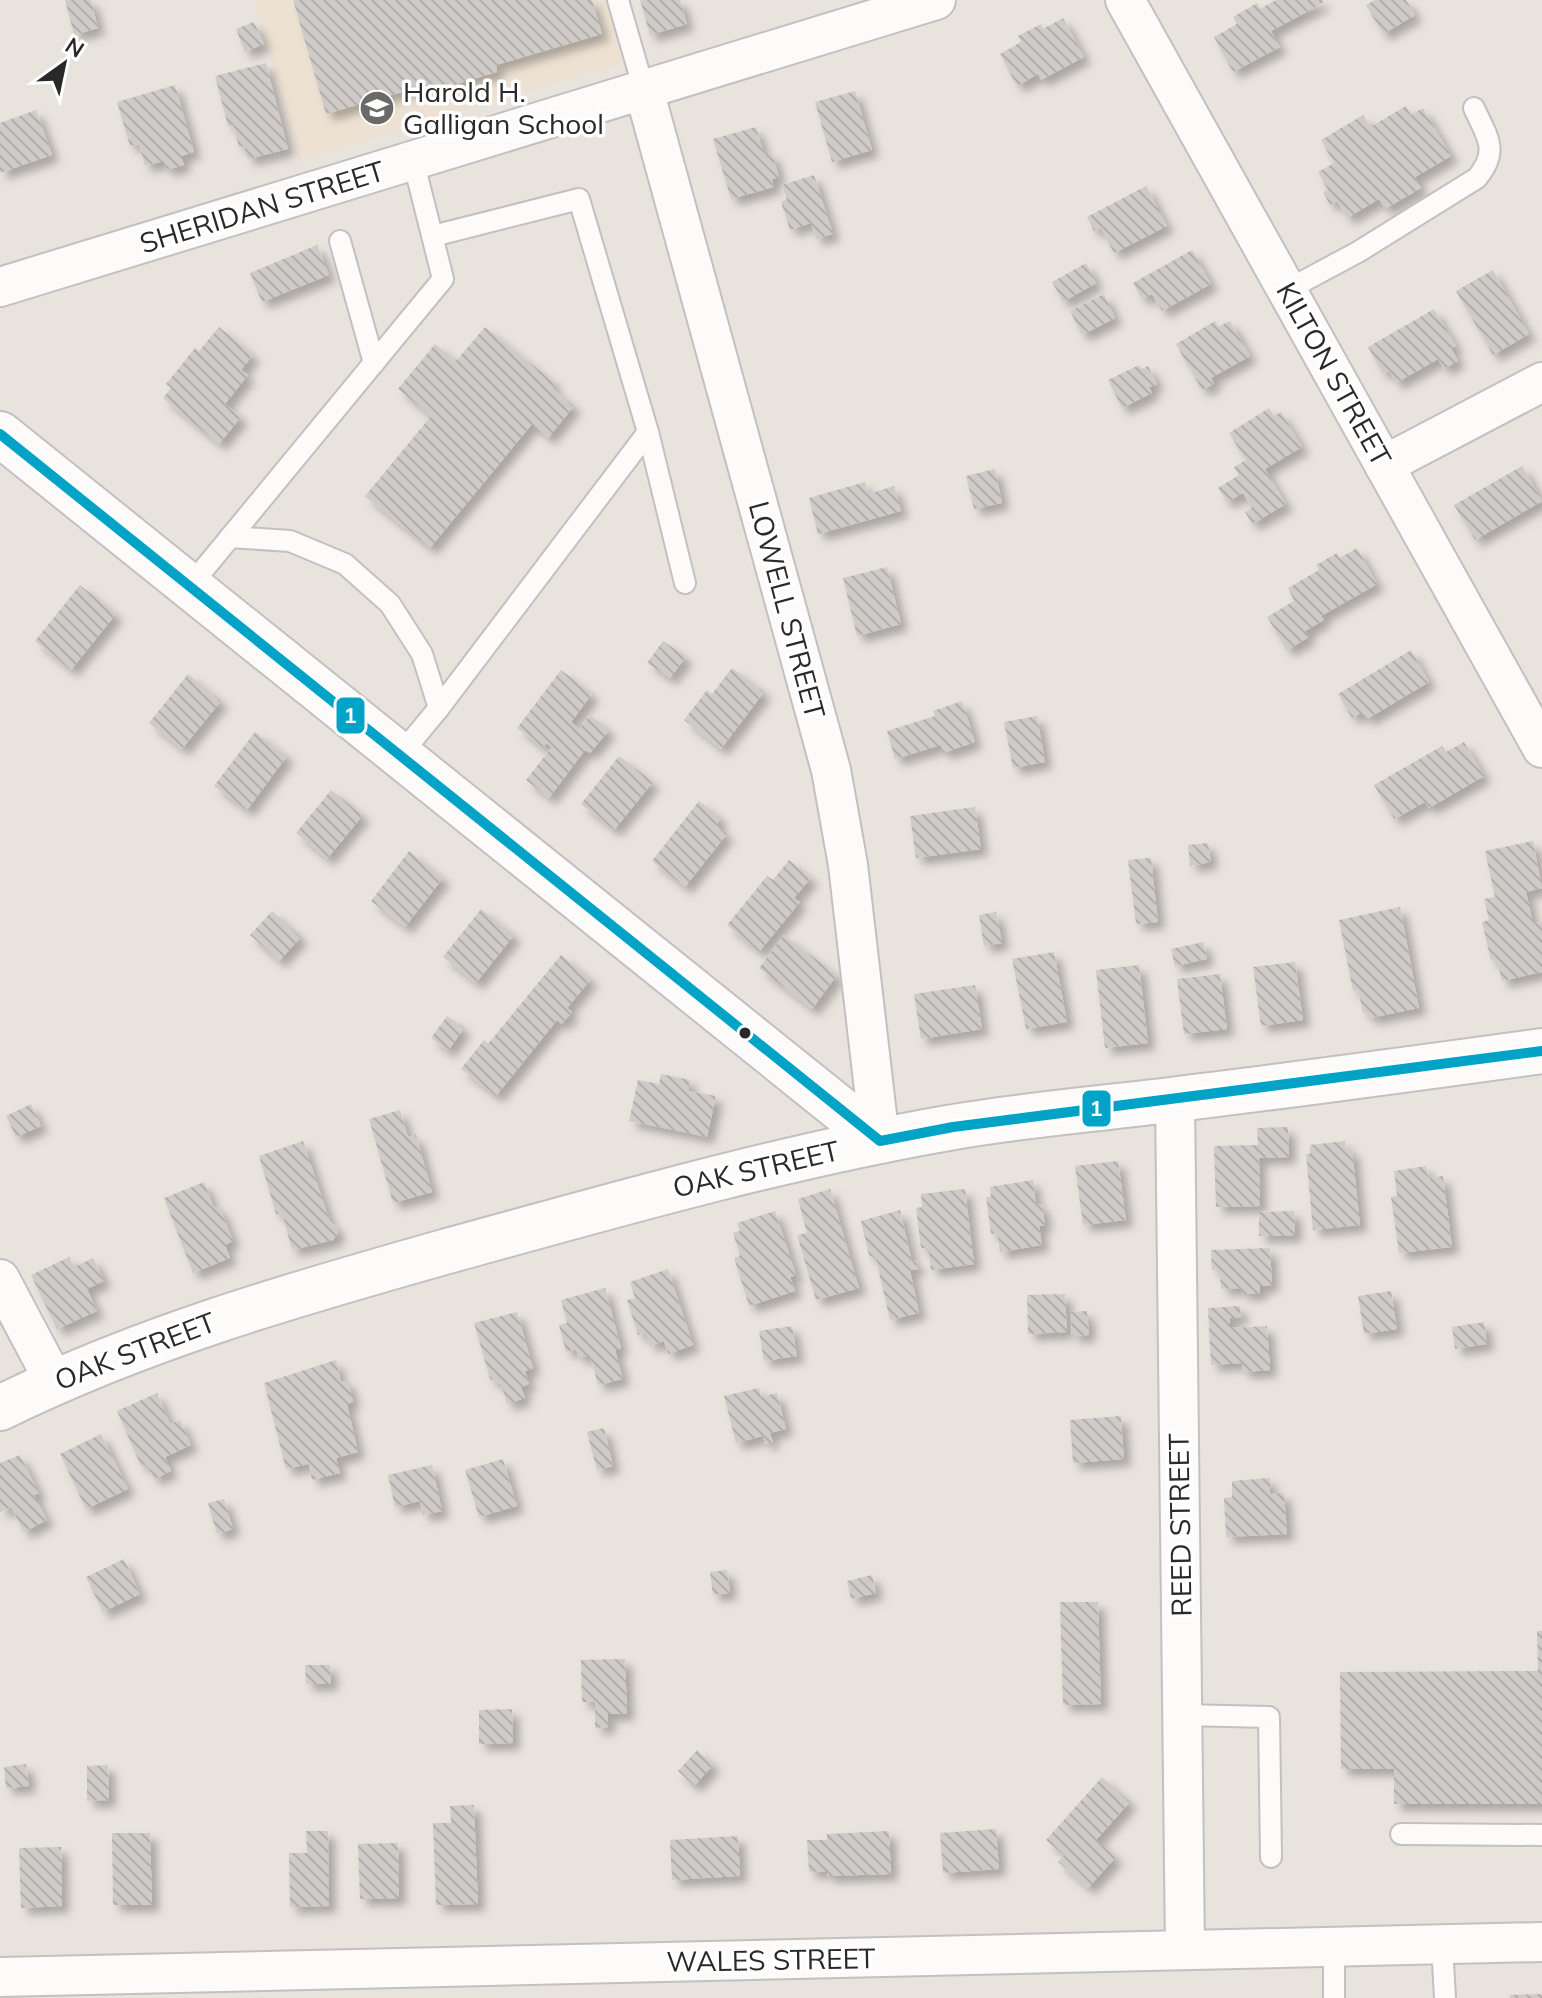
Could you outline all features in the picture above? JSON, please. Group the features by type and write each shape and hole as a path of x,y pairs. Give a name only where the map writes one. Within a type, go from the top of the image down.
{"street":[{"name":"SHERIDAN STREET","path":"0,287 936,0"},
{"name":"KILTON STREET","path":"1125,0 1542,748"},
{"name":"LOWELL STREET","path":"644,90 831,770 856,926 880,1141"},
{"path":"1384,465 1542,382"},
{"path":"0,434 880,1141"},
{"name":"OAK STREET","path":"0,1408 54,1381 173,1334 322,1286 700,1181 953,1127 1542,1051"},
{"name":"REED STREET","path":"1175,1100 1185,1950"},
{"path":"0,1279 54,1381"},
{"name":"WALES STREET","path":"0,1977 81,1987 447,1983 1185,1950 1542,1942"}],"lane":[{"path":"618,0 644,90"},
{"path":"1287,290 1358,252 1477,178 1488,165 1491,149 1474,108"},
{"path":"190,586 443,279 413,160"},
{"path":"433,236 579,199 648,432 685,583"},
{"path":"340,241 374,363"},
{"path":"400,755 648,432"},
{"path":"230,537 290,541 345,564 390,604 422,654 439,708"},
{"path":"1183,1715 1269,1717 1271,1857"},
{"path":"1401,1834 1542,1835"},
{"path":"1442,1944 1445,1998"},
{"path":"1334,1947 1334,1998"}],"shaded area":[{"name":"Harold H. Galligan School","path":"254,0 626,0 640,57 299,160"}],"building":[{"path":"65,0 91,0 98,28 74,35"},
{"path":"293,0 592,0 602,34 496,65 497,72 436,90 433,83 326,114"},
{"path":"640,0 680,0 687,24 650,35"},
{"path":"1276,0 1322,0 1323,3 1271,31 1280,47 1233,72 1214,37 1237,24 1233,17 1257,3 1260,9"},
{"path":"1375,0 1406,0 1415,15 1383,34 1366,5"},
{"path":"1063,18 1084,57 1041,80 1038,74 1017,86 1000,54 1021,42 1018,36 1041,24 1043,29"},
{"path":"254,22 264,44 245,52 236,29"},
{"path":"266,63 288,149 248,159 244,146 239,147 233,125 228,126 215,76"},
{"path":"175,85 194,152 181,156 184,165 166,170 164,161 145,166 139,144 130,146 117,102"},
{"path":"855,91 872,150 832,162 815,102"},
{"path":"1406,106 1411,115 1423,108 1451,156 1415,177 1421,188 1385,209 1379,199 1347,218 1337,201 1330,205 1323,192 1328,190 1318,172 1334,163 1321,140 1363,115 1370,127"},
{"path":"36,110 52,155 0,173 0,123"},
{"path":"756,127 764,155 772,153 779,177 772,179 774,187 731,199 713,139"},
{"path":"814,175 833,234 816,239 811,223 790,230 781,202 787,199 782,185"},
{"path":"1146,186 1167,226 1114,253 1101,228 1094,231 1087,217"},
{"path":"317,245 329,275 262,302 250,273"},
{"path":"1192,250 1211,284 1162,311 1152,294 1142,299 1133,283"},
{"path":"1086,263 1096,283 1063,302 1052,282"},
{"path":"1493,270 1529,334 1493,355 1456,291"},
{"path":"1104,294 1115,318 1082,335 1070,311"},
{"path":"1434,309 1456,346 1451,348 1458,361 1444,369 1438,359 1396,383 1389,370 1383,374 1368,347"},
{"path":"1215,321 1218,327 1230,321 1250,356 1211,378 1214,384 1202,390 1176,344"},
{"path":"219,327 253,355 241,370 248,375 225,404 241,417 219,444 163,398 171,388 166,384 195,348 199,351"},
{"path":"485,327 555,383 552,388 574,406 548,438 532,424 430,548 365,496 431,416 398,389 435,344 456,361"},
{"path":"1139,365 1141,369 1148,366 1157,384 1149,387 1152,393 1122,408 1108,380"},
{"path":"1269,408 1274,416 1281,412 1302,447 1265,469 1286,504 1252,524 1245,512 1252,508 1243,493 1227,502 1218,488 1239,475 1234,467 1246,460 1229,433"},
{"path":"1522,466 1542,501 1475,540 1454,505"},
{"path":"995,469 1002,503 974,509 966,476"},
{"path":"865,482 868,494 894,486 901,511 818,534 809,498"},
{"path":"1357,548 1377,584 1321,616 1324,620 1305,631 1309,637 1287,650 1267,617 1294,601 1288,588 1319,570 1316,565 1337,553 1340,558"},
{"path":"887,567 901,624 857,636 843,578"},
{"path":"80,585 116,614 71,670 35,641"},
{"path":"663,641 686,657 670,678 647,663"},
{"path":"1411,650 1429,682 1367,719 1362,712 1352,718 1338,694"},
{"path":"732,668 764,692 721,749 684,720 707,690 712,694"},
{"path":"561,670 592,694 571,722 579,729 590,715 609,730 590,753 585,750 549,798 526,780 552,747 546,743 543,748 517,728"},
{"path":"188,674 221,701 182,749 149,723"},
{"path":"962,701 975,742 943,753 941,745 895,759 887,731 935,716 933,711"},
{"path":"1037,716 1045,762 1013,768 1004,722"},
{"path":"255,732 287,756 247,810 214,786"},
{"path":"1464,742 1484,776 1429,808 1425,802 1394,819 1374,785 1442,746 1446,752"},
{"path":"619,756 653,782 614,830 581,804"},
{"path":"331,790 363,815 327,859 296,833"},
{"path":"699,801 721,818 716,825 727,834 685,887 652,861"},
{"path":"975,807 981,849 916,858 910,816"},
{"path":"1533,841 1542,888 1526,892 1533,924 1542,922 1542,972 1502,981 1497,960 1491,961 1482,922 1489,920 1484,899 1495,897 1485,851"},
{"path":"1208,843 1211,862 1190,866 1188,845"},
{"path":"409,851 443,878 405,927 371,901"},
{"path":"1151,858 1158,922 1136,924 1128,860"},
{"path":"789,860 811,878 794,898 800,902 759,952 727,925 767,876 773,880"},
{"path":"1400,907 1419,1008 1370,1018 1369,1012 1363,1013 1358,990 1353,991 1339,920"},
{"path":"481,909 514,935 476,983 443,957"},
{"path":"272,911 301,937 279,961 250,935"},
{"path":"996,912 1002,943 984,946 979,915"},
{"path":"784,935 837,975 812,1009 759,968"},
{"path":"1203,942 1207,959 1175,966 1171,949"},
{"path":"1054,952 1067,1022 1026,1029 1012,959"},
{"path":"561,955 591,979 567,1008 572,1012 562,1024 557,1020 496,1096 461,1069 484,1040 488,1044"},
{"path":"1295,962 1303,1020 1261,1026 1253,967"},
{"path":"1139,965 1148,1043 1105,1048 1096,970"},
{"path":"1220,974 1227,1029 1184,1034 1177,979"},
{"path":"975,985 982,1029 921,1039 914,994"},
{"path":"447,1016 464,1028 448,1051 431,1038"},
{"path":"661,1074 690,1080 688,1091 716,1096 707,1137 629,1121 638,1080 659,1084"},
{"path":"31,1104 41,1126 16,1137 6,1116"},
{"path":"400,1110 408,1137 416,1135 432,1192 393,1203 369,1119"},
{"path":"1288,1127 1289,1157 1259,1158 1260,1206 1216,1207 1214,1146 1258,1145 1257,1128"},
{"path":"303,1141 330,1222 336,1226 338,1233 333,1240 292,1250 282,1213 276,1214 259,1156"},
{"path":"1345,1141 1345,1150 1352,1149 1360,1225 1313,1230 1306,1154 1310,1154 1310,1145"},
{"path":"1118,1161 1126,1220 1083,1225 1075,1166"},
{"path":"1426,1166 1428,1178 1443,1176 1452,1247 1399,1253 1391,1197 1397,1196 1394,1171"},
{"path":"1033,1180 1036,1205 1042,1204 1045,1226 1039,1226 1042,1245 1000,1252 997,1233 991,1234 986,1197 991,1197 990,1187"},
{"path":"204,1182 214,1208 219,1206 233,1241 225,1245 230,1258 193,1273 164,1198"},
{"path":"830,1189 859,1288 816,1300 797,1235 807,1233 798,1199"},
{"path":"965,1189 974,1264 931,1270 928,1248 921,1248 916,1208 922,1207 921,1194"},
{"path":"900,1210 912,1262 917,1261 918,1269 910,1270 919,1313 890,1320 876,1259 869,1255 861,1221"},
{"path":"775,1211 796,1275 790,1277 795,1291 749,1306 734,1258 740,1256 733,1233 740,1231 737,1223"},
{"path":"1294,1211 1295,1235 1259,1236 1259,1212"},
{"path":"1270,1248 1272,1285 1260,1286 1260,1293 1242,1294 1242,1288 1221,1289 1220,1269 1212,1270 1211,1250"},
{"path":"69,1257 74,1267 93,1258 104,1281 87,1289 97,1311 57,1329 31,1275"},
{"path":"668,1269 693,1345 668,1354 664,1341 650,1346 646,1333 638,1335 627,1300 635,1298 630,1282"},
{"path":"605,1288 621,1348 615,1350 623,1379 598,1385 590,1355 579,1358 576,1349 566,1352 559,1325 567,1323 561,1300"},
{"path":"1391,1291 1397,1329 1364,1334 1358,1296"},
{"path":"1065,1294 1067,1332 1028,1334 1027,1295"},
{"path":"1240,1306 1241,1318 1230,1318 1230,1328 1267,1326 1270,1370 1243,1372 1242,1363 1211,1365 1208,1308"},
{"path":"1087,1311 1089,1335 1072,1336 1071,1312"},
{"path":"517,1312 533,1368 525,1371 529,1384 521,1387 525,1398 507,1404 501,1384 490,1379 474,1323"},
{"path":"1484,1322 1487,1344 1455,1349 1452,1327"},
{"path":"792,1326 797,1356 764,1361 759,1331"},
{"path":"336,1360 341,1382 348,1381 353,1402 347,1404 358,1452 336,1458 340,1473 312,1480 309,1464 286,1469 264,1383"},
{"path":"759,1388 761,1397 777,1393 786,1429 770,1433 773,1442 765,1444 763,1436 736,1443 724,1396"},
{"path":"157,1393 170,1424 180,1420 191,1445 165,1457 171,1471 154,1479 147,1464 141,1466 117,1411"},
{"path":"1121,1416 1124,1459 1073,1463 1070,1420"},
{"path":"604,1428 613,1466 597,1470 587,1432"},
{"path":"101,1434 128,1489 86,1509 60,1454"},
{"path":"20,1455 39,1493 34,1495 47,1520 24,1532 11,1507 0,1512 0,1463"},
{"path":"503,1459 517,1506 479,1517 465,1470"},
{"path":"432,1465 442,1511 423,1515 420,1501 395,1507 388,1475"},
{"path":"1270,1478 1270,1494 1284,1493 1287,1534 1226,1537 1224,1498 1232,1497 1232,1481"},
{"path":"224,1499 233,1529 217,1534 208,1503"},
{"path":"124,1559 140,1594 103,1612 86,1577"},
{"path":"727,1570 730,1593 713,1595 710,1572"},
{"path":"872,1575 876,1593 851,1599 847,1581"},
{"path":"1060,1602 1098,1602 1101,1704 1063,1705"},
{"path":"1537,1631 1542,1631 1542,1804 1394,1804 1394,1769 1341,1769 1340,1672 1538,1671"},
{"path":"625,1659 627,1714 608,1714 608,1727 595,1728 595,1702 582,1702 581,1660"},
{"path":"305,1665 330,1665 331,1684 306,1684"},
{"path":"512,1709 513,1743 479,1744 479,1710"},
{"path":"697,1750 713,1765 694,1786 678,1771"},
{"path":"26,1764 29,1786 6,1788 4,1767"},
{"path":"108,1765 109,1800 87,1801 87,1766"},
{"path":"1102,1777 1130,1802 1096,1840 1116,1857 1088,1888 1058,1862 1064,1855 1046,1840"},
{"path":"474,1805 478,1904 436,1905 433,1823 451,1823 450,1806"},
{"path":"996,1829 999,1869 943,1873 940,1833"},
{"path":"306,1831 328,1831 329,1906 290,1907 289,1853 307,1853"},
{"path":"889,1831 891,1874 827,1876 827,1871 809,1872 807,1840 827,1840 827,1834"},
{"path":"112,1833 150,1833 152,1905 113,1905"},
{"path":"738,1836 740,1876 672,1880 670,1840"},
{"path":"398,1843 399,1898 360,1899 358,1844"},
{"path":"61,1847 62,1906 21,1908 19,1848"},
{"path":"1542,1994 1542,1998 1510,1998 1510,1995"}],"transit line":[{"name":"1","path":"0,434 880,1141 953,1127 1542,1051"}],"place":[{"name":"Harold H. Galligan School","path":"377,108"}]}
